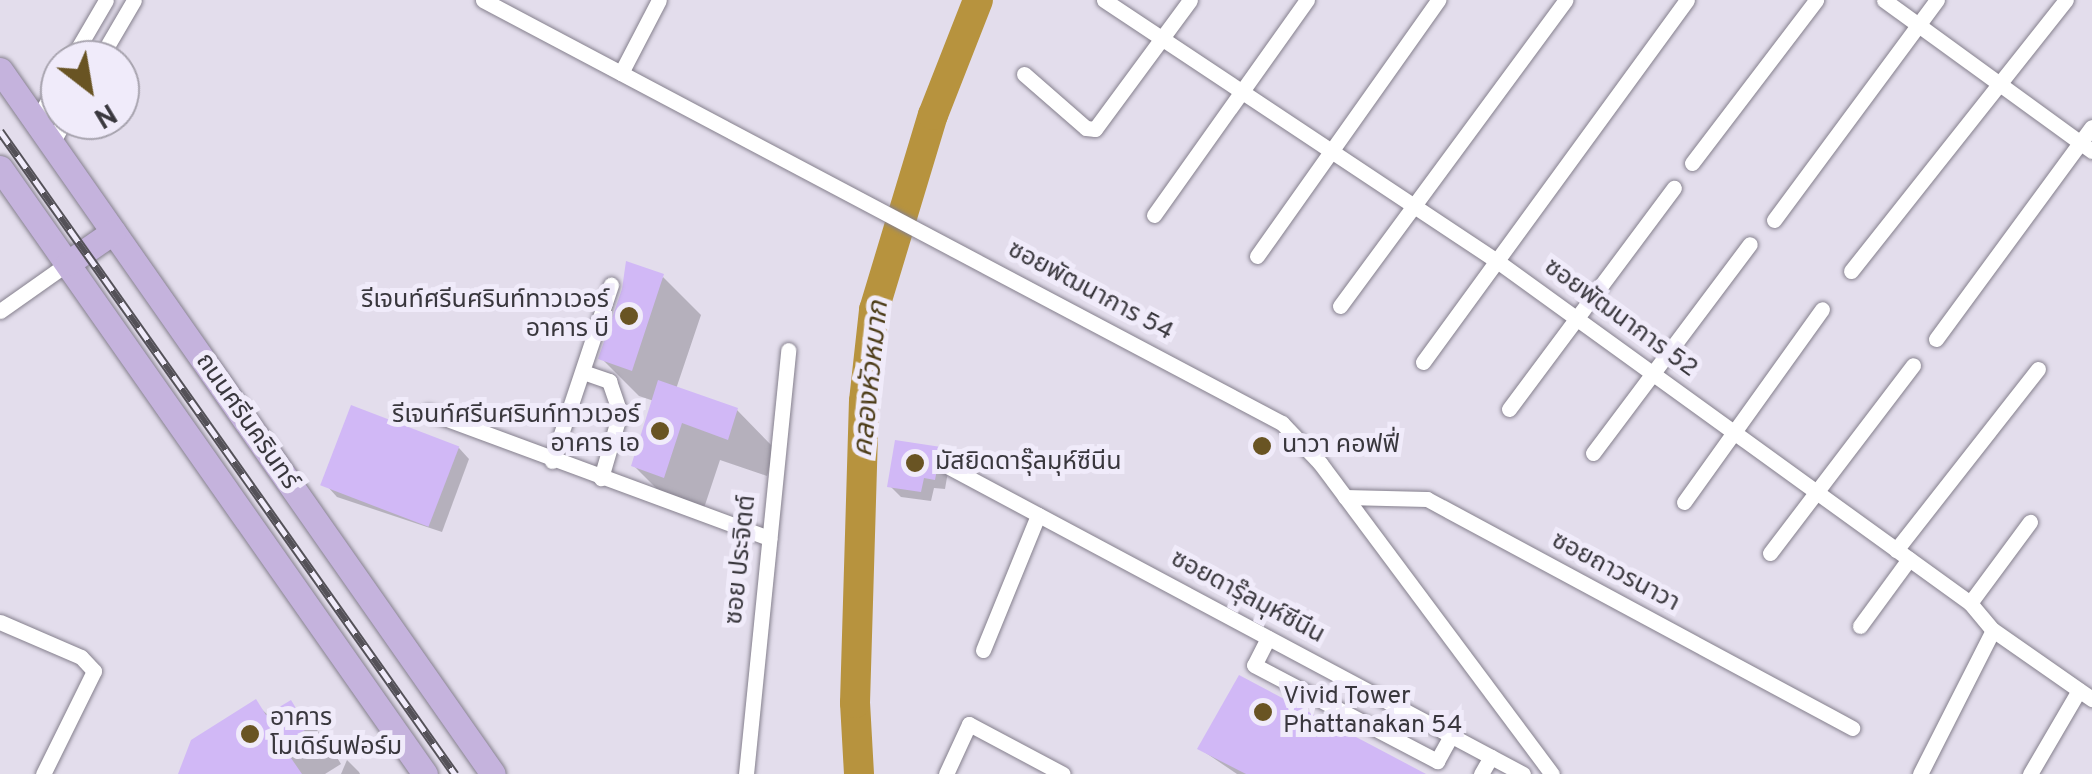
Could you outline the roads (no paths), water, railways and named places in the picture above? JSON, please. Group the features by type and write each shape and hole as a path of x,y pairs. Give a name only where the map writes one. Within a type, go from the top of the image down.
{"main road":[{"name":"ถนนศรีนครินทร์","path":"0,70 493,774"},
{"path":"0,168 425,774"},
{"path":"68,263 113,232"}],"street":[{"path":"83,40 106,0"},
{"path":"111,40 134,0"},
{"name":"ซอยพัฒนาการ 54","path":"482,0 1282,423 1345,497 1552,774"},
{"path":"621,73 659,0"},
{"name":"ซอยพัฒนาการ 52","path":"1104,0 1238,93 1497,261 1970,603 1993,630 2087,692"},
{"path":"1024,74 1086,128 1102,126 1190,0"},
{"path":"1154,215 1307,0"},
{"path":"1257,256 1438,0"},
{"path":"1340,306 1566,0"},
{"path":"1423,362 1687,0"},
{"path":"1692,164 1816,0"},
{"path":"1884,0 2087,147"},
{"path":"1774,220 1936,0"},
{"path":"1851,271 2066,0"},
{"path":"36,121 40,114"},
{"path":"1936,339 2087,147 2092,127"},
{"path":"1509,409 1674,188"},
{"path":"1593,452 1750,244"},
{"path":"0,311 68,263"},
{"path":"552,461 611,286"},
{"path":"1684,502 1822,308"},
{"name":"ซอย ประจิตต์","path":"746,774 788,350"},
{"path":"1770,553 1914,365"},
{"path":"1860,626 1903,555 2038,368"},
{"path":"583,372 609,381 620,413 601,478"},
{"path":"428,412 769,538"},
{"name":"ซอยดารุ๊ลมุห์ซีนีน","path":"947,466 1523,774"},
{"name":"ซอยถาวรนาวา","path":"1345,497 1427,499 1852,728"},
{"path":"983,650 1038,515"},
{"path":"1970,603 2030,522"},
{"path":"0,622 88,661 94,670 44,774"},
{"path":"1920,774 1993,630"},
{"path":"1268,638 1254,664 1437,761 1451,736"},
{"path":"2030,774 2087,692"},
{"path":"946,774 969,724 1059,773"},
{"path":"1481,774 1490,756"}],"waterway":[{"name":"คลองหัวหมาก","path":"859,774 855,703 864,401 874,310 933,115 978,0"}],"railway":[{"path":"0,131 455,774"}],"place":[{"name":"รีเจนท์ศรีนศรินท์ทาวเวอร์ อาคาร บี","path":"629,316"},
{"name":"รีเจนท์ศรีนศรินท์ทาวเวอร์ อาคาร เอ","path":"660,431"},
{"name":"นาวา คอฟฟี่","path":"1262,446"},
{"name":"มัสยิดดารุ๊ลมุห์ซีนีน","path":"915,463"},
{"name":"Vivid Tower Phattanakan 54","path":"1263,712"},
{"name":"อาคาร โมเดิร์นฟอร์ม","path":"250,734"}]}
